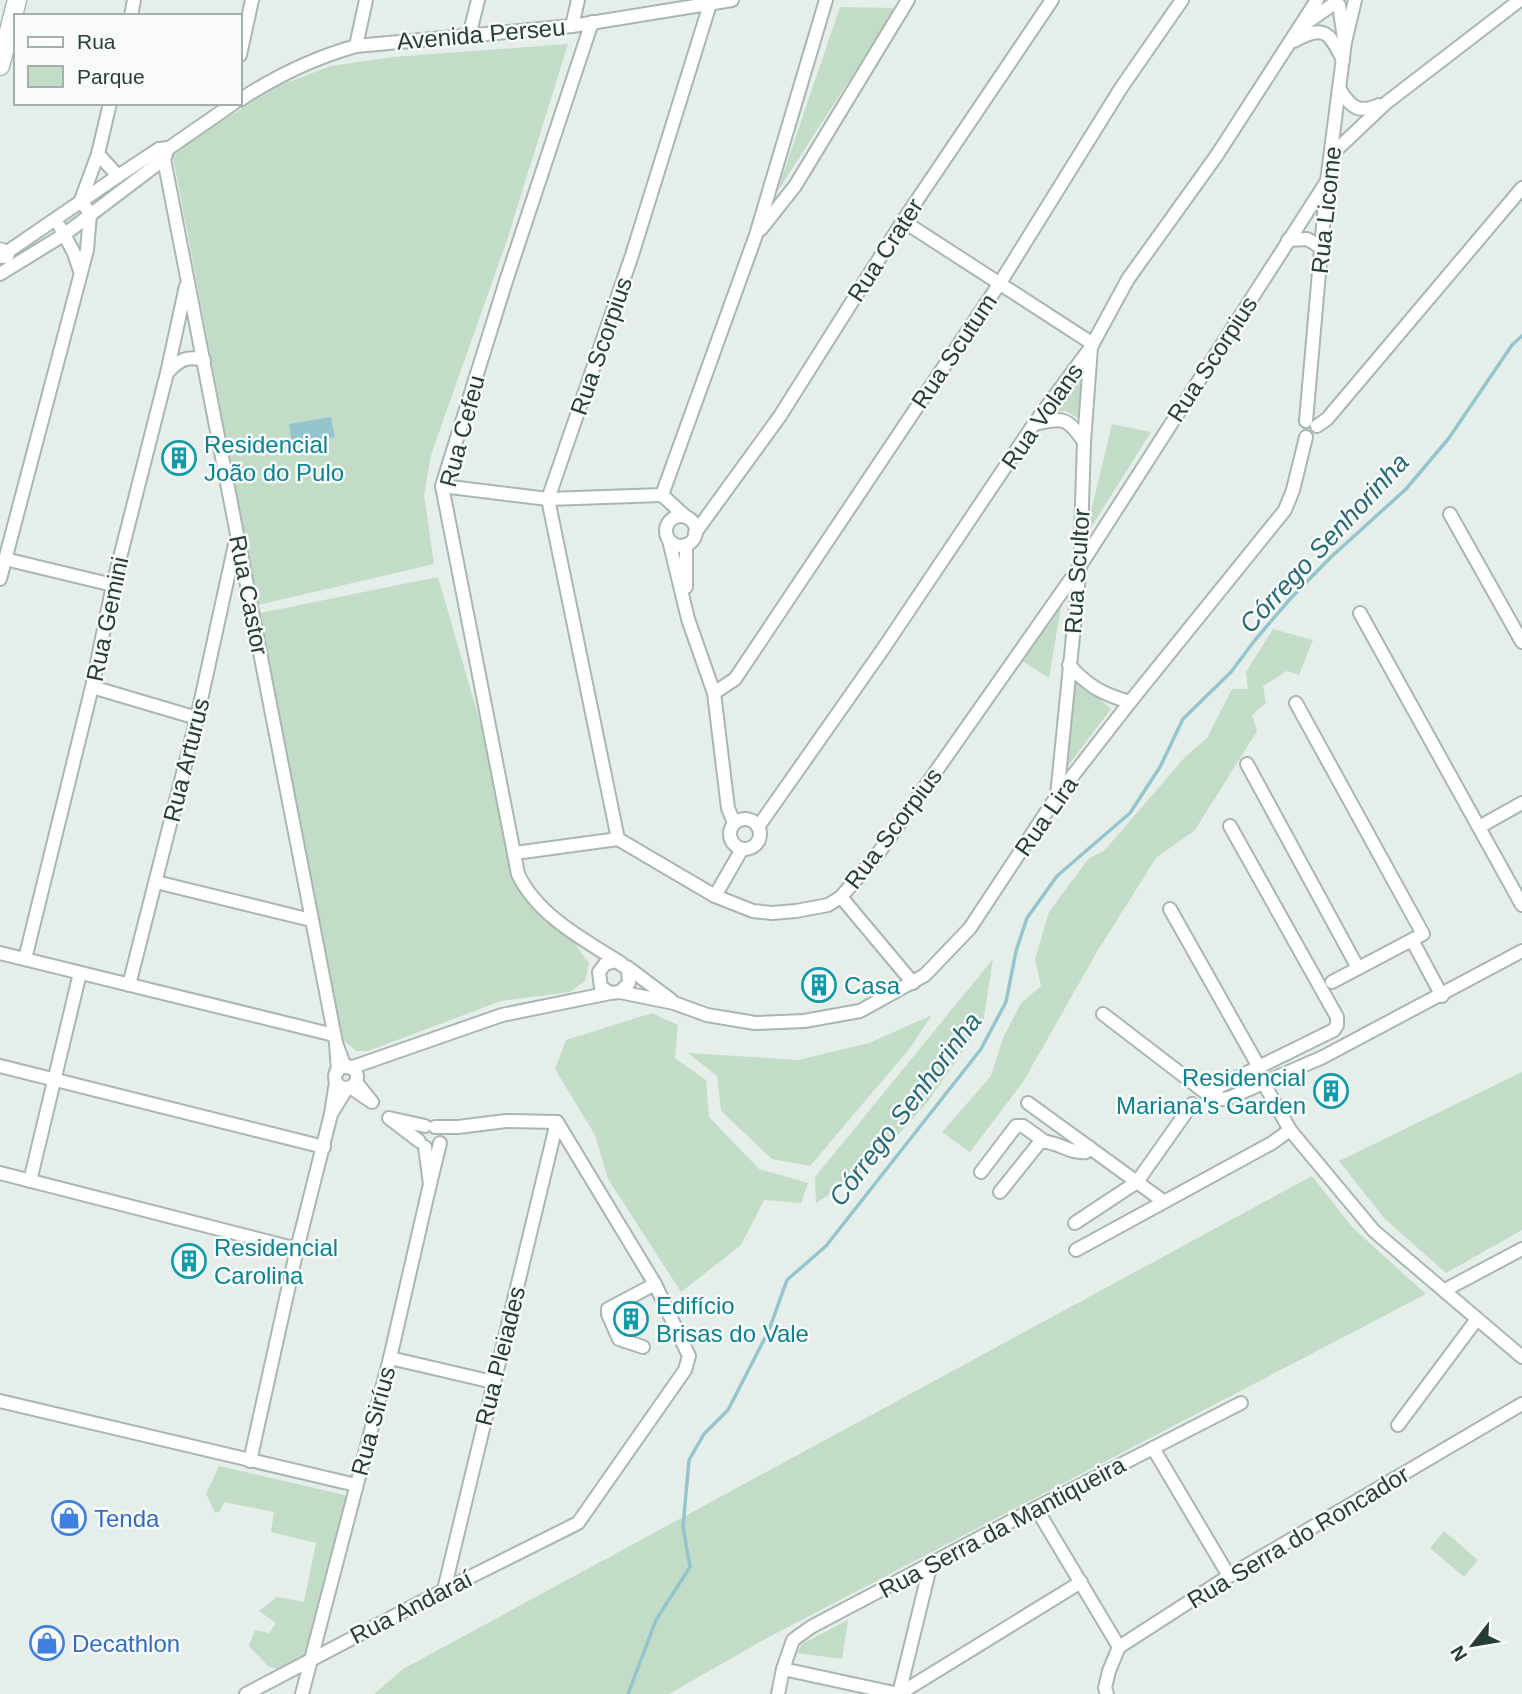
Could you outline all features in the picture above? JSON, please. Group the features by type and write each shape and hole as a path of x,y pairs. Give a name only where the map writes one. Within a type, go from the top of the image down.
{"main road":[{"path":"0,66 17,0"}],"street":[{"path":"242,46 252,0"},
{"path":"356,46 366,0"},
{"path":"469,36 478,0"},
{"path":"572,26 578,0"},
{"name":"Avenida Perseu","path":"242,97 274,77 328,54 356,46 572,26 674,4 710,4 732,0"},
{"path":"742,849 731,840 730,831 734,823 729,808 714,693 688,619 666,532 668,523 662,495 756,235 826,0"},
{"path":"756,235 795,186 908,0"},
{"name":"Rua Crater","path":"695,533 780,416 903,221 1052,0"},
{"name":"Rua Scutum","path":"714,693 735,679 1000,283 1121,88 1182,0"},
{"name":"Rua Volans","path":"758,827 884,649 1034,424 1092,345 1128,279 1217,155 1317,0"},
{"path":"1301,27 1335,3 1348,4 1355,0"},
{"name":"Rua Licome","path":"1306,437 1301,433 1300,427 1312,423 1327,181 1345,42 1355,0"},
{"path":"1331,155 1386,103 1520,0"},
{"path":"1335,3 1345,42"},
{"name":"Rua Scorpius","path":"548,499 628,267 710,4"},
{"name":"Rua Cefeu","path":"592,22 506,281 442,486 518,874 537,904 674,1003"},
{"path":"1287,44 1306,34 1322,32 1332,38 1343,60"},
{"path":"1340,90 1355,108 1367,111 1386,103"},
{"path":"0,579 87,250 90,214 81,200 97,154 109,105"},
{"name":"Avenida Perseu","path":"0,274 65,234 164,152 230,105"},
{"name":"Avenida Perseu","path":"2,255 117,176 164,152"},
{"name":"Rua Castor","path":"164,152 311,920 335,1039 347,1078"},
{"path":"97,154 117,176"},
{"name":"Rua Scorpius","path":"618,839 715,896 753,911 772,913 828,905 841,897 880,851 1080,566 1327,181"},
{"path":"1312,423 1327,419 1522,188"},
{"path":"55,220 65,234 80,271"},
{"path":"903,221 1092,345"},
{"path":"1288,240 1307,239 1321,247"},
{"name":"Rua Gemini","path":"25,959 188,279"},
{"name":"Rua Scultor","path":"1058,796 1080,566 1084,442 1092,345"},
{"path":"167,373 177,362 186,358 204,360"},
{"path":"1034,424 1057,418 1072,423 1084,442"},
{"name":"Rua Lira","path":"674,1003 707,1014 755,1023 804,1021 860,1011 913,983 946,955 970,928 1058,796 1285,510 1293,490 1306,437"},
{"path":"442,486 548,499 662,495 693,523 695,533 691,542 686,545 676,545 669,540"},
{"path":"515,853 618,839 548,499"},
{"name":"Rua Crater","path":"688,518 719,499"},
{"path":"1450,514 1522,642"},
{"path":"668,523 677,516 688,518"},
{"name":"Rua Arturus","path":"129,985 197,718 238,534"},
{"path":"686,545 688,619"},
{"path":"5,559 113,585"},
{"path":"1360,613 1522,905"},
{"path":"1069,665 1082,679 1104,695 1130,702"},
{"path":"92,687 197,718"},
{"path":"1296,703 1423,934 1332,982"},
{"path":"1247,764 1358,968"},
{"path":"1479,827 1522,803"},
{"path":"715,896 742,849 755,845 760,836 758,827 747,819 734,823"},
{"path":"1206,1093 1334,1030 1337,1025 1337,1017 1230,826"},
{"path":"156,882 311,920"},
{"path":"841,897 913,983"},
{"path":"1170,909 1259,1068"},
{"path":"1412,940 1442,996"},
{"name":"Rua Cefeu","path":"590,944 601,967"},
{"path":"1103,1014 1206,1093 1223,1099 1323,1057 1442,996 1522,951"},
{"path":"0,953 335,1039"},
{"path":"250,1461 297,1249 331,1114 347,1078 375,1061 502,1015 568,1002 615,992 627,987 630,978 623,964 610,962 601,967 599,982 587,994 568,1002"},
{"path":"30,1181 80,973"},
{"path":"599,982 601,986 615,992 674,1003"},
{"path":"0,1066 324,1147"},
{"path":"347,1078 389,1118 422,1144 432,1149 436,1133"},
{"path":"1263,1082 1290,1130 1374,1231 1522,1357"},
{"path":"1028,1103 1163,1202"},
{"path":"1075,1223 1137,1182 1192,1104"},
{"path":"389,1118 436,1133"},
{"path":"422,1144 420,1131 436,1133 458,1127 506,1121 557,1122 655,1283 608,1309 620,1339 643,1347"},
{"name":"Rua Pleiades","path":"443,1590 557,1122"},
{"path":"981,1172 1016,1126 1024,1126 1044,1141 1077,1153 1086,1152 1089,1147"},
{"path":"1076,1250 1272,1143 1290,1130"},
{"name":"Rua Siríus","path":"302,1694 390,1358 430,1184 436,1133"},
{"path":"1000,1192 1036,1145 1044,1141"},
{"name":"Rua Siríus","path":"422,1144 430,1184"},
{"path":"0,1173 297,1249"},
{"path":"1445,1290 1522,1249"},
{"name":"Rua Andaraí","path":"246,1694 443,1590 578,1523 685,1370 689,1356 655,1283"},
{"path":"1398,1424 1477,1319"},
{"path":"390,1358 493,1382"},
{"path":"0,1401 356,1485"},
{"name":"Rua Serra da Mantiqueira","path":"778,1694 793,1640 811,1626 1241,1404"},
{"name":"Rua Serra do Roncador","path":"1119,1647 1229,1576 1522,1405"},
{"path":"1153,1448 1229,1576"},
{"path":"1036,1508 1119,1647 1109,1671 1105,1688 1107,1694"},
{"path":"899,1694 931,1563"},
{"path":"783,1669 899,1694 1081,1582"}],"green space":[{"path":"840,7 896,8 777,192"},
{"path":"568,44 507,240 431,455 424,495 434,564 258,605 172,152 278,86 331,66 393,57"},
{"path":"1082,366 1079,419 1066,411 1049,412"},
{"path":"1112,424 1151,432 1085,537"},
{"path":"438,577 482,729 512,876 527,902 565,932 589,963 585,981 570,992 501,1001 368,1051 356,1051 343,1040 260,613"},
{"path":"1063,594 1049,678 1022,661"},
{"path":"1273,629 1313,640 1299,675 1287,671 1263,686 1266,703 1252,715 1257,731 1195,830 1156,858 1098,950 1023,1082 970,1152 942,1132 991,1076 1003,1038 1021,1003 1041,986 1035,959 1049,912 1089,858 1104,851 1185,757 1207,738 1232,689 1248,689 1246,672"},
{"path":"1073,677 1111,709 1064,771"},
{"path":"993,959 983,1022 929,1100 868,1169 816,1203 815,1177"},
{"path":"652,1013 678,1025 675,1058 706,1080 709,1117 759,1169 808,1183 801,1203 764,1200 741,1245 681,1292 608,1179 595,1135 555,1069 566,1040"},
{"path":"932,1015 910,1048 810,1166 772,1159 721,1111 717,1076 688,1053 798,1060 869,1043"},
{"path":"1522,1072 1522,1230 1446,1273 1385,1219 1339,1161"},
{"path":"1312,1176 1353,1228 1426,1294 769,1637 669,1694 374,1694 403,1669"},
{"path":"219,1466 349,1496 309,1655 282,1671 268,1666 249,1646 255,1630 269,1633 276,1623 259,1611 277,1597 304,1602 316,1543 271,1532 274,1512 224,1502 220,1511 215,1513 206,1494"},
{"path":"1444,1531 1478,1560 1464,1577 1430,1548"},
{"path":"848,1620 842,1659 797,1653 802,1644"}],"water":[{"path":"331,417 335,437 292,444 289,424"}],"waterway":[{"name":"Córrego Senhorinha","path":"628,1694 656,1620 690,1567 683,1527 689,1460 704,1434 728,1410 769,1330 787,1280 826,1246 981,1049 1006,1002 1016,951 1027,918 1057,876 1130,813 1160,767 1183,719 1231,672 1290,599 1330,558 1406,489 1449,438 1512,345 1522,336"}],"place":[{"name":"Residencial João do Pulo","path":"179,458"},
{"name":"Casa","path":"819,985"},
{"name":"Residencial Mariana's Garden","path":"1331,1091"},
{"name":"Residencial Carolina","path":"189,1261"},
{"name":"Edifício Brisas do Vale","path":"631,1319"},
{"name":"Tenda","path":"69,1518"},
{"name":"Decathlon","path":"47,1643"}]}
